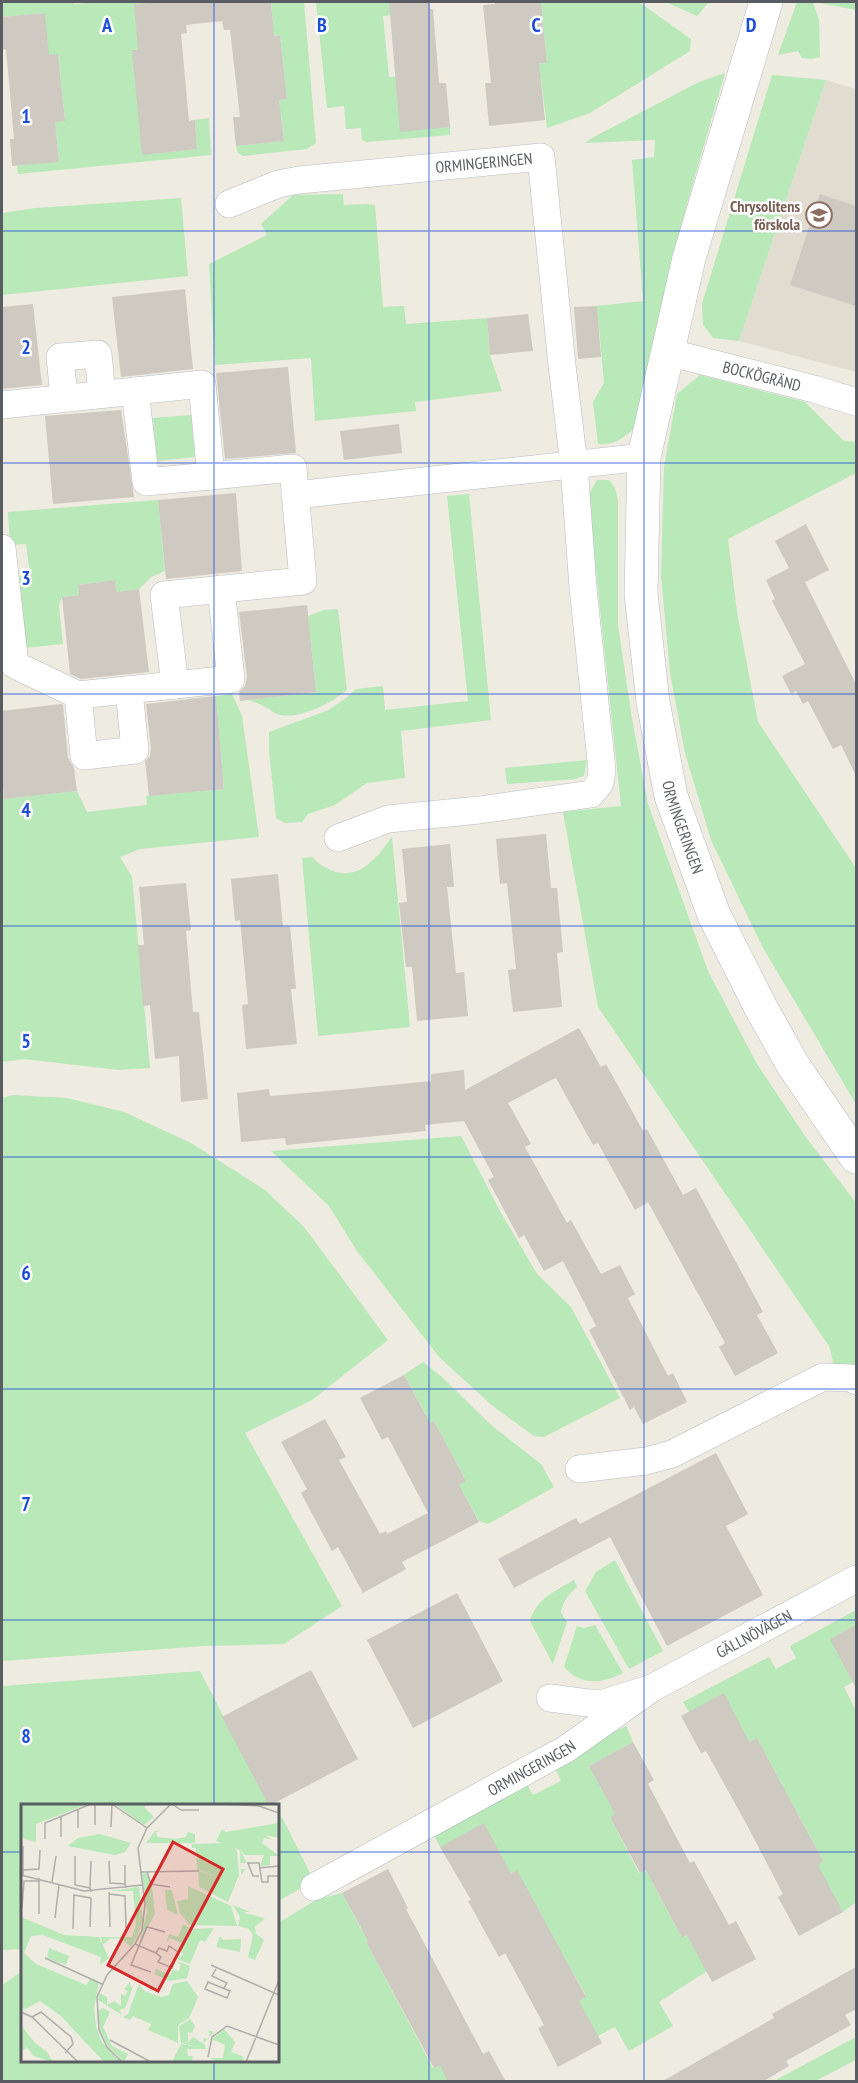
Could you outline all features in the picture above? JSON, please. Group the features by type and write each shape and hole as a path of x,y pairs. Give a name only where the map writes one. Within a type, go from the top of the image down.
{"street":[{"name":"ORMINGERINGEN","path":"766,2 689,258 644,457 641,594 653,702 671,796 714,915 793,1065 856,1157"},
{"name":"ORMINGERINGEN","path":"229,204 278,184 299,180 541,157 574,465 582,576 602,770 600,783 591,794 479,810 388,819 338,838"},
{"name":"BOCKÖGRÄND","path":"667,352 814,389 856,402"},
{"path":"64,397 60,357 98,354 102,394"},
{"path":"2,405 202,384 211,476"},
{"path":"135,391 146,482 293,468 303,581 164,595 175,685"},
{"path":"295,495 644,457"},
{"path":"2,548 15,665 78,696 231,679 221,589"},
{"path":"78,696 84,756 135,750 129,690"},
{"path":"579,1469 646,1461 672,1454 822,1377 851,1378 856,1381"},
{"name":"GÄLLNÖVÄGEN","path":"651,1688 856,1579"},
{"name":"ORMINGERINGEN","path":"314,1887 566,1749 651,1688"},
{"path":"550,1698 588,1703 604,1702 651,1688"}],"shaded area":[{"name":"Chrysolitens förskola","path":"826,80 856,89 856,372 739,341"}],"green space":[{"path":"2,2 73,2 74,4 167,2 135,5 144,49 132,50 150,154 197,149 195,120 209,118 211,155 18,174 17,166 59,161 56,131 48,122 65,120 58,54 40,56 48,46 44,13 2,17"},
{"path":"271,2 304,2 316,143 307,149 243,156 238,153 236,146 284,141 281,114 268,101 287,99 280,35 266,36 273,24"},
{"path":"316,2 395,3 396,15 383,16 389,77 403,76 450,127 450,135 366,142 362,140 361,128 346,129 344,106 327,108"},
{"path":"541,2 639,2 691,39 690,51 590,113 547,128 541,79 530,65 547,62"},
{"path":"666,2 709,2 697,16"},
{"path":"797,2 813,2 819,20 820,57 802,58 798,51 778,55"},
{"path":"814,2 856,2 856,10"},
{"path":"725,73 688,200 664,295 637,427 614,442 598,444 593,402 604,383 597,306 643,301 632,160 654,157 655,140 585,143 699,82"},
{"path":"772,75 826,80 739,341 713,338 703,325 702,304"},
{"path":"343,194 344,205 375,205 383,307 404,306 406,324 487,318 490,355 502,391 415,402 416,411 315,421 311,358 215,365 209,264 267,235 261,224 293,195"},
{"path":"181,198 188,276 2,295 2,213 36,208"},
{"path":"700,375 805,402 844,441 856,442 856,473 728,539 737,612 758,722 856,868 856,1104 763,948 711,840 685,753 670,673 661,575 664,467 677,394"},
{"path":"191,415 195,457 157,461 153,418"},
{"path":"597,480 609,480 615,488 618,501 618,625 648,804 708,971 757,1064 805,1136 856,1203 856,1367 834,1365 829,1346 598,1007 563,812 621,806 588,496"},
{"path":"469,494 491,720 401,731 405,778 367,783 335,805 308,814 302,822 285,823 276,818 269,732 329,710 356,689 383,686 385,710 468,701 447,496"},
{"path":"158,500 165,571 151,577 139,589 116,592 115,580 78,585 79,595 62,597 59,606 63,644 14,649 22,610 19,576 30,575 26,544 10,545 8,512"},
{"path":"338,609 347,690 314,710 295,715 277,714 248,700 316,692 308,616 324,610"},
{"path":"232,694 242,716 259,837 140,849 120,857 132,877 150,1068 119,1070 24,1059 2,1062 2,773 4,799 77,791 87,812 147,805 146,796 224,789 216,696"},
{"path":"587,760 584,776 575,779 507,784 505,768"},
{"path":"392,837 410,1027 318,1036 302,858 312,857 329,870 349,873 367,865"},
{"path":"13,1095 67,1098 124,1112 191,1143 265,1190 304,1227 388,1340 312,1400 245,1433 342,1606 284,1644 203,1646 2,1661 2,1098"},
{"path":"461,1136 500,1211 537,1274 571,1307 620,1398 544,1437 534,1436 494,1407 440,1358 357,1251 329,1206 271,1151"},
{"path":"423,1362 442,1377 491,1425 541,1464 554,1487 488,1524 479,1521 464,1494 451,1489 466,1481 434,1421 419,1428 426,1415 404,1375"},
{"path":"615,1560 663,1651 629,1669 585,1591 596,1572"},
{"path":"574,1580 577,1587 566,1598 561,1613 567,1622 553,1664 530,1621 542,1601"},
{"path":"856,1610 856,1625 830,1639 855,1669 856,1680 844,1687 856,1711 856,1902 843,1912 810,1869 823,1861 757,1738 740,1746 689,1712 683,1702 769,1657 776,1669 796,1658 790,1646"},
{"path":"595,1625 623,1673 600,1681 577,1678 564,1667 577,1626 584,1628"},
{"path":"200,1671 268,1804 21,1804 21,1949 2,1950 2,1686"},
{"path":"626,1726 633,1742 589,1766 609,1803 624,1810 610,1817 639,1873 651,1867 652,1882 682,1938 695,1931 707,1971 659,2002 673,2026 629,2051 615,2027 598,2036 571,2005 586,1996 516,1871 504,1878 440,1847 431,1830 524,1779 533,1795 561,1781 553,1764"},
{"path":"279,1815 283,1819 314,1881 279,1900"},
{"path":"342,1893 362,1931 382,1933 366,1942 433,2068 449,2060 448,2082 2,2081 2,1985 21,1972 21,2062 279,2062 279,1922 318,1899"},
{"path":"856,2037 856,2060 815,2081 774,2081"}],"building":[{"path":"271,2 274,36 280,35 287,99 279,100 284,141 236,146 233,117 240,117 230,30 224,30 222,21 186,25 187,33 181,34 189,121 195,120 197,149 142,155 132,50 138,50 134,4"},
{"path":"389,2 429,2 430,9 433,9 439,83 446,83 450,127 400,132"},
{"path":"495,2 541,2 547,63 539,63 545,120 489,126 485,83 491,83 483,5 495,4"},
{"path":"45,13 49,55 58,54 65,121 55,122 59,162 12,166 10,139 14,139 6,49 2,50 2,17"},
{"path":"820,194 856,206 856,306 790,285"},
{"path":"185,289 193,369 121,377 112,297"},
{"path":"33,304 42,385 2,389 2,307"},
{"path":"597,306 601,357 578,359 574,307"},
{"path":"528,314 533,351 490,355 487,318"},
{"path":"288,367 296,453 225,459 216,373"},
{"path":"121,410 134,497 53,504 45,416"},
{"path":"399,424 402,453 344,460 340,431"},
{"path":"236,493 242,571 166,579 158,500"},
{"path":"806,524 829,570 805,582 856,684 856,776 841,745 833,749 808,701 803,704 796,691 791,694 782,676 805,664 772,601 775,599 766,580 789,568 775,541"},
{"path":"115,580 116,592 139,589 149,672 81,679 70,674 62,597 79,595 78,585"},
{"path":"307,605 316,692 240,701 239,692 245,686 247,677 239,612"},
{"path":"216,696 224,789 149,796 145,761 150,756 151,748 146,704"},
{"path":"63,705 68,758 74,768 77,791 4,799 2,711"},
{"path":"546,834 551,888 557,888 563,952 557,953 562,1007 513,1012 508,970 516,969 507,883 500,884 496,839"},
{"path":"450,844 454,887 447,887 456,973 464,972 468,1016 417,1021 412,967 406,967 399,903 407,902 402,849"},
{"path":"278,874 283,927 290,926 296,989 291,989 297,1044 246,1049 242,1005 248,1004 240,920 235,921 231,879"},
{"path":"186,883 191,930 186,931 193,1012 199,1012 208,1099 181,1102 179,1056 155,1059 150,1005 143,1006 138,945 144,945 139,887"},
{"path":"579,1028 601,1067 606,1064 643,1131 647,1129 683,1195 696,1188 763,1312 757,1315 778,1353 735,1376 719,1347 725,1343 648,1202 635,1210 598,1143 593,1145 556,1078 551,1080 508,1103 531,1144 525,1147 567,1223 571,1220 601,1274 620,1265 635,1294 628,1298 668,1376 673,1373 687,1402 643,1424 634,1407 630,1410 589,1330 596,1326 563,1261 544,1271 524,1235 519,1238 488,1180 494,1177 464,1121 425,1125 426,1131 286,1145 285,1138 241,1142 237,1093 269,1089 270,1096 431,1081 431,1074 464,1070 465,1090"},
{"path":"404,1375 430,1423 434,1421 466,1481 459,1485 479,1522 402,1562 406,1569 363,1593 338,1547 332,1551 301,1493 307,1489 281,1442 325,1419 346,1457 339,1460 380,1534 386,1531 387,1534 428,1513 388,1437 382,1440 360,1398"},
{"path":"716,1453 748,1514 726,1526 763,1595 667,1646 610,1537 514,1588 498,1559 576,1518 580,1524"},
{"path":"457,1593 503,1681 413,1728 367,1640"},
{"path":"856,1625 856,1688 830,1639"},
{"path":"311,1670 358,1759 273,1804 268,1804 222,1717"},
{"path":"724,1693 749,1742 757,1738 823,1861 818,1865 843,1912 799,1936 778,1897 783,1894 748,1827 706,1751 701,1753 681,1716"},
{"path":"633,1742 654,1780 648,1784 690,1863 694,1861 729,1925 736,1921 756,1959 712,1982 687,1935 682,1938 646,1870 640,1873 610,1817 615,1814 589,1766"},
{"path":"484,1823 511,1874 517,1870 586,1997 579,2001 602,2043 558,2067 538,2028 544,2025 505,1953 499,1957 468,1901 471,1900 440,1847"},
{"path":"388,1869 408,1908 406,1909 483,2054 489,2051 506,2082 448,2082 440,2065 434,2068 342,1893"},
{"path":"856,1967 856,2009 845,2015 851,2025 786,2061 789,2066 762,2082 661,2082 774,2018 772,2014"}],"place":[{"name":"Chrysolitens förskola","path":"819,215"}]}
